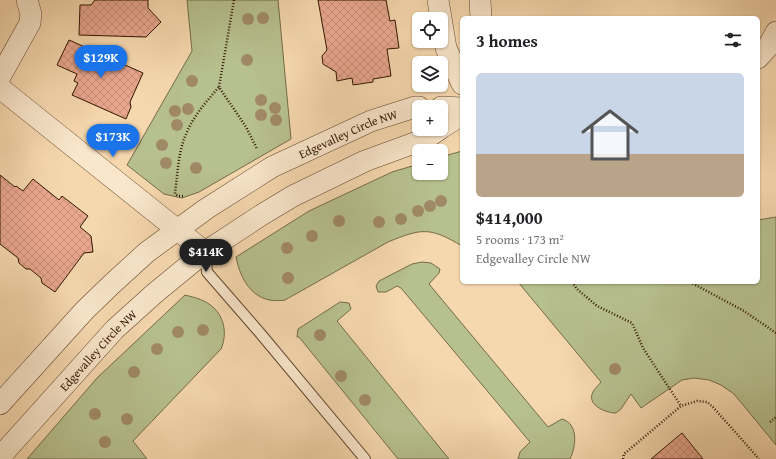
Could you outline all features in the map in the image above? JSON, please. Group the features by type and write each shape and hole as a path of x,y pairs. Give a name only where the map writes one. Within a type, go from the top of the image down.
{"street":[{"path":"0,77 30,23 31,14 27,0"},
{"path":"438,0 446,48 460,80"},
{"path":"480,0 481,16"},
{"path":"760,56 768,47 776,32"},
{"path":"0,88 205,252"},
{"name":"Edgevalley Circle NW","path":"0,404 85,310 147,252 206,209 272,167 371,121 412,108"},
{"path":"448,108 460,108"},
{"name":"Edgevalley Circle NW","path":"448,124 460,116"},
{"name":"Edgevalley Circle NW","path":"0,456 114,329 205,252 293,196 365,161 429,136"}],"lane":[{"path":"205,252 207,272 365,459"}],"path":[{"path":"188,196 178,196 175,194 180,153 187,132 202,105 219,87 234,0"},
{"path":"219,87 246,127 260,155 272,167"},
{"path":"573,284 577,289 597,306 632,323 643,348 681,406"},
{"path":"694,284 744,311 776,333"},
{"path":"623,459 624,454 681,406 697,400 707,402 713,407 759,459"},
{"path":"770,422 776,417"}],"green space":[{"path":"187,0 278,0 291,139 199,192 182,198 164,194 127,165 192,51"},
{"path":"460,152 460,245 442,235 418,232 388,242 285,300 274,301 265,299 251,290 242,275 236,257 309,211 392,172 412,166 412,180 448,180 448,155"},
{"path":"776,217 776,445 734,394 721,385 709,380 694,378 682,380 641,408 631,394 621,409 616,413 602,410 592,401 594,391 601,382 520,284 760,284 760,220"},
{"path":"422,262 431,263 440,269 439,273 429,284 548,427 562,419 571,426 574,431 575,442 570,459 518,459 520,452 530,442 401,288 397,286 386,292 378,292 376,286 379,281 412,264"},
{"path":"185,295 206,302 218,313 224,330 223,343 221,349 133,441 147,459 27,459 97,378"},
{"path":"340,302 349,303 351,309 337,321 449,459 398,459 299,337 297,337 298,329"}],"building":[{"path":"95,0 148,0 148,8 161,22 146,37 79,35 80,5 91,5"},
{"path":"318,0 386,0 390,21 395,20 399,48 387,49 391,76 373,79 373,82 353,85 352,78 337,81 336,72 323,64 322,56 327,50"},
{"path":"69,40 143,73 130,102 131,107 126,119 72,95 78,83 74,81 77,74 57,65"},
{"path":"0,175 15,187 16,186 23,191 33,179 59,200 62,196 88,216 80,227 91,236 93,252 84,253 55,292 42,283 41,278 30,269 26,269 19,263 18,258 0,244"},
{"path":"682,433 703,459 651,459"}]}
